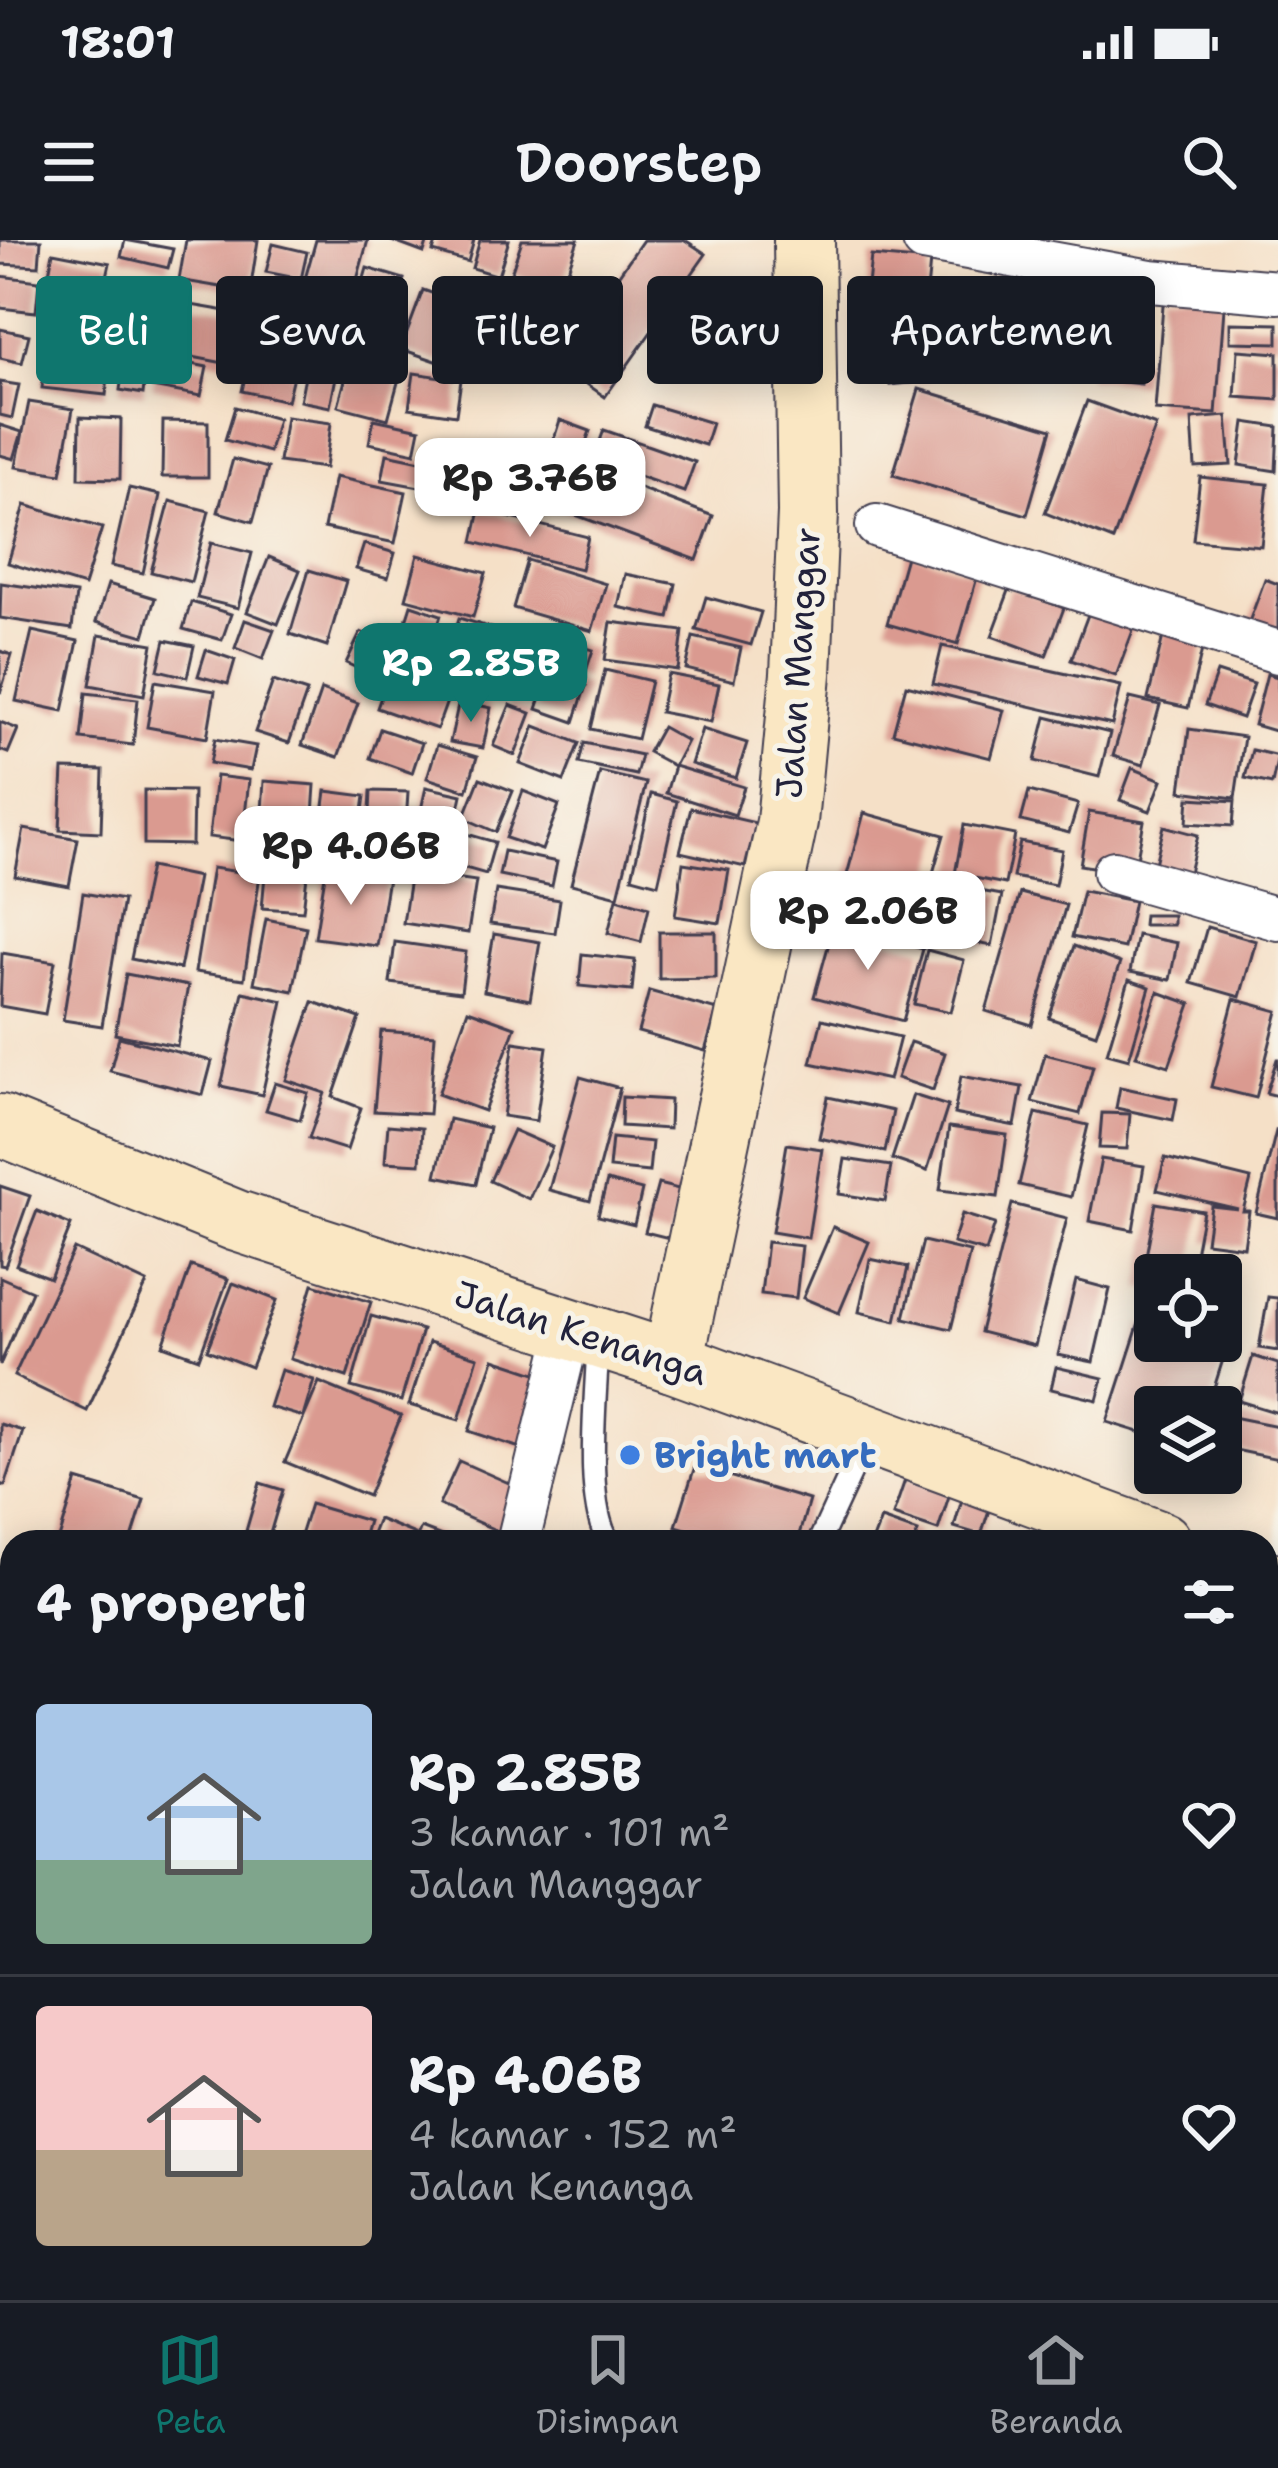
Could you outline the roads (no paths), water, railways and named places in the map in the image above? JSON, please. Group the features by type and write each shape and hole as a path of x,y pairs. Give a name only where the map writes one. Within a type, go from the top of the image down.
{"main road":[{"name":"Jalan Manggar","path":"673,1362 787,822 801,674 808,513 804,240"},
{"name":"Jalan Kenanga","path":"0,1125 237,1221 673,1362 1128,1530"}],"street":[{"path":"924,240 1150,281 1278,292"},
{"path":"877,526 1278,652"},
{"path":"1114,872 1278,919"},
{"path":"522,1530 584,1333"}],"lane":[{"path":"584,1333 601,1530"},
{"path":"824,1530 868,1434"}],"place":[{"name":"Bright mart","path":"630,1455"}]}
